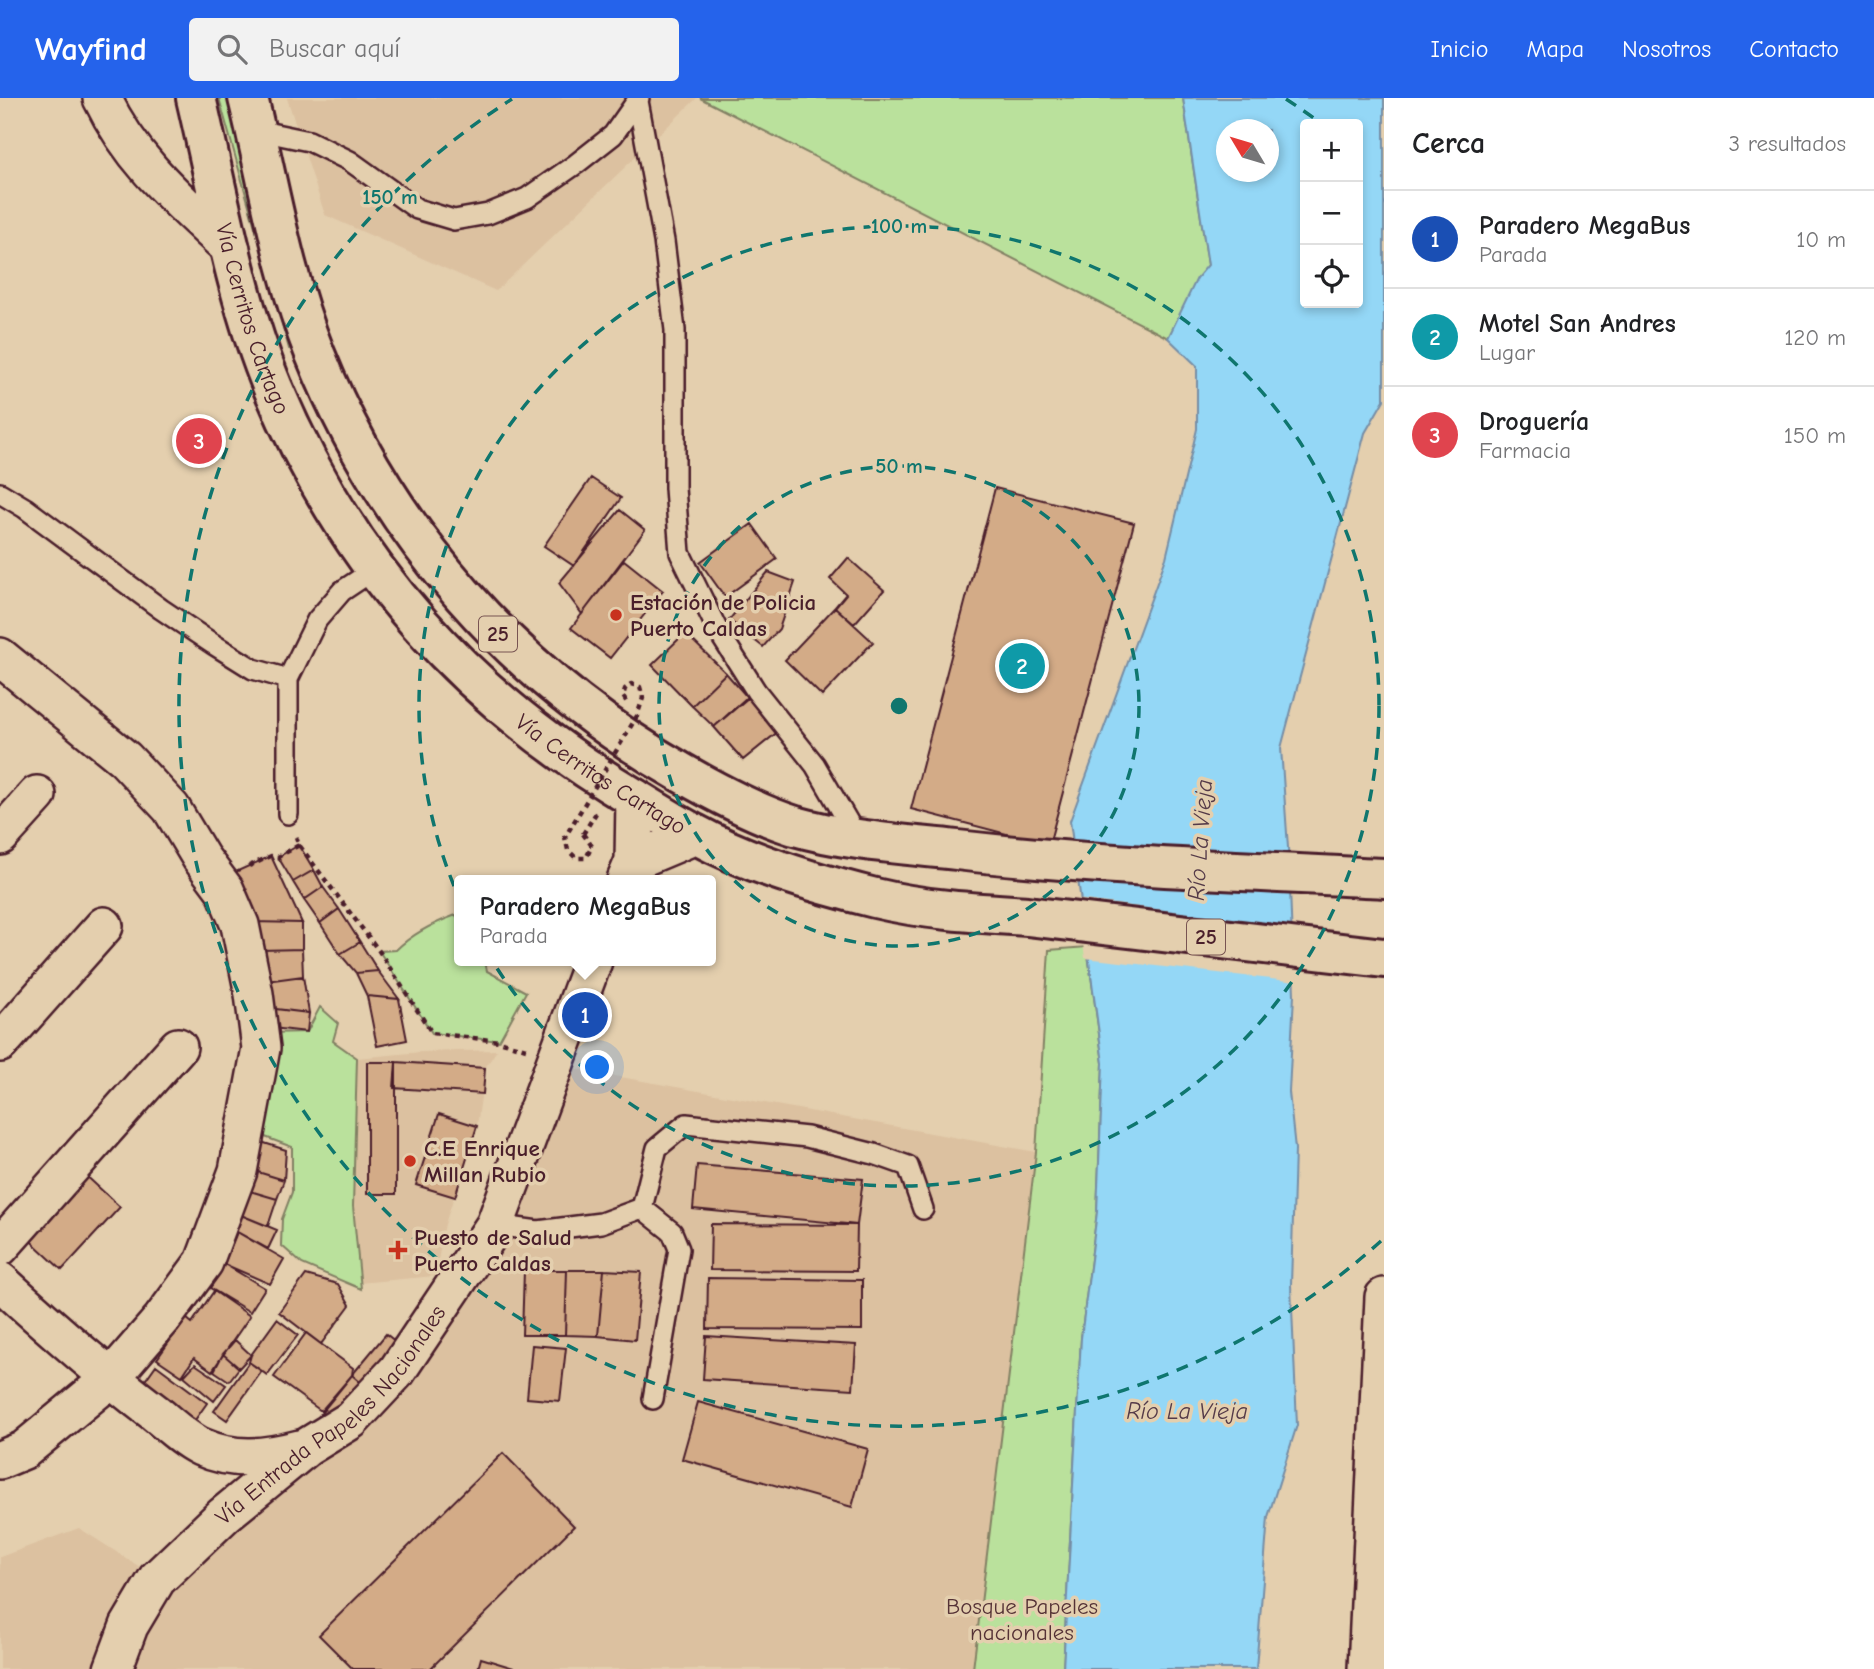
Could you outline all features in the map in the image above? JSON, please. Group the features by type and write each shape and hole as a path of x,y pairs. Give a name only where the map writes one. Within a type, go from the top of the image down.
{"highway":[{"name":"Vía Cerritos Cartago","path":"196,98 256,341 292,429 329,501 375,569 444,652 523,724 567,756 696,835 785,873 878,899 974,913 1027,915 1384,958"},
{"name":"Vía Cerritos Cartago","path":"252,114 299,310 334,398 379,483 428,553 483,619 545,678 578,705 656,758 734,800 793,825 858,840 1039,860 1384,878"},
{"path":"292,429 296,422 319,415 332,423 379,483"}],"street":[{"path":"102,98 128,145 144,166 232,249"},
{"path":"0,657 125,759 171,808 201,858 225,890 240,925 254,994 261,1048 238,1171 204,1262 162,1320 110,1379 24,1450 0,1460"},
{"path":"0,836 37,795"},
{"path":"630,870 635,798"},
{"path":"630,870 696,835"},
{"path":"0,1043 104,926"},
{"name":"Vía Entrada Papeles Nacionales","path":"113,1669 129,1626 157,1578 224,1514 307,1447 351,1420 397,1371 495,1225 591,966"},
{"path":"0,1247 178,1047"},
{"path":"0,1281 110,1379 202,1447 242,1458 267,1458 307,1447"},
{"path":"1367,1669 1384,1297"}],"lane":[{"path":"252,114 349,161 417,209 454,219 488,214 527,198 613,135 639,100"},
{"path":"639,100 664,241 675,330 675,488 680,553 718,631 756,691 816,765 858,840"},
{"path":"0,494 24,508 213,644 253,669 288,679"},
{"path":"288,814 288,679 317,620 342,591 375,569"},
{"path":"642,1208 657,1148 686,1124 807,1137 886,1158 908,1166 923,1209"},
{"path":"495,1225 538,1231 601,1223 642,1208"},
{"path":"642,1208 672,1232 679,1249 653,1399"}],"path":[{"path":"583,834 592,846 586,858 576,858 568,850 565,837 636,716 643,698 640,687 631,684 625,689 623,696 628,705"},
{"path":"288,814 299,845 379,951 432,1033 499,1041 557,1059"},
{"path":"225,890 231,874 271,856 278,857 299,845"}],"shaded area":[{"path":"287,98 697,98 496,291 325,215"},
{"name":"C.E Enrique Millan Rubio","path":"497,1050 485,1068 477,1126 445,1224 435,1276 359,1283 353,1206 357,1058 421,1052"},
{"path":"557,1059 576,1069 1036,1152 973,1669 0,1669 0,1557 79,1528 157,1578 307,1447 495,1225"}],"green space":[{"path":"219,98 227,98 283,287 305,347 289,349"},
{"path":"700,98 1183,98 1208,265 1168,338"},
{"path":"454,916 454,966 486,966 487,971 526,992 499,1041 432,1033 379,951 396,950 409,939"},
{"name":"Bosque Papeles nacionales","path":"1087,947 1103,1063 1097,1212 1081,1338 1063,1669 973,1669 1036,1152 1049,950"},
{"path":"320,1007 338,1023 333,1041 357,1058 353,1206 361,1289 302,1264 281,1245 282,1219 292,1192 292,1147 257,1134 267,1033 307,1032"}],"water":[{"name":"Río La Vieja","path":"1183,98 1384,98 1384,400 1365,433 1281,748 1294,995 1289,1092 1295,1149 1291,1285 1297,1425 1268,1517 1256,1669 1063,1669 1081,1338 1097,1212 1103,1063 1070,821 1166,558 1197,429 1197,366 1168,338 1197,278 1208,265"}],"pier":[{"path":"1077,899 1295,927 1297,982 1085,958"}],"building":[{"path":"591,478 621,498 574,566 544,546"},
{"path":"995,488 1134,523 1049,845 911,809"},
{"path":"620,510 645,530 582,614 559,583"},
{"path":"752,524 777,559 725,597 700,562"},
{"path":"848,558 884,590 854,624 835,607 846,594 830,579"},
{"path":"624,560 663,591 610,658 571,628"},
{"path":"768,572 795,582 779,629 763,647 729,620"},
{"path":"835,607 873,642 822,696 785,660"},
{"path":"685,633 726,673 692,706 652,665"},
{"path":"726,673 747,697 714,727 692,706"},
{"path":"756,691 784,727 743,760 714,727"},
{"path":"299,845 314,870 293,882 278,857"},
{"path":"271,856 302,923 252,922 231,874"},
{"path":"314,870 323,887 304,900 293,882"},
{"path":"323,887 339,909 320,923 304,900"},
{"path":"339,909 360,942 340,954 320,923"},
{"path":"252,922 302,923 302,949 260,950"},
{"path":"360,942 378,971 356,973 340,954"},
{"path":"302,949 303,976 266,981 260,950"},
{"path":"378,971 399,999 367,996 356,973"},
{"path":"303,976 309,1013 268,1008 266,981"},
{"path":"367,996 399,999 407,1040 377,1046"},
{"path":"268,1008 309,1013 307,1032 272,1028"},
{"path":"367,1062 396,1062 396,1194 367,1194"},
{"path":"396,1062 485,1068 483,1094 394,1088"},
{"path":"439,1114 477,1126 455,1197 416,1185"},
{"path":"255,1140 286,1150 284,1180 248,1169"},
{"path":"697,1165 863,1179 857,1225 693,1209"},
{"path":"248,1169 284,1180 277,1199 243,1189"},
{"path":"81,1171 120,1207 62,1270 23,1234"},
{"path":"243,1189 277,1199 268,1226 236,1213"},
{"path":"236,1213 277,1230 268,1249 237,1232"},
{"path":"711,1224 857,1225 856,1271 710,1270"},
{"path":"237,1232 284,1259 270,1284 224,1264"},
{"path":"224,1264 265,1288 250,1312 210,1288"},
{"path":"524,1270 567,1270 565,1335 522,1335"},
{"path":"567,1270 604,1270 598,1336 565,1335"},
{"path":"604,1270 641,1272 635,1340 598,1336"},
{"path":"306,1275 338,1284 350,1305 321,1344 279,1312"},
{"path":"708,1278 862,1280 862,1330 707,1329"},
{"path":"214,1291 250,1316 212,1371 194,1358 182,1376 157,1359 186,1318 192,1323"},
{"path":"277,1319 298,1335 267,1375 249,1362 251,1355"},
{"path":"306,1333 353,1368 352,1375 321,1411 274,1377"},
{"path":"386,1334 401,1346 367,1388 352,1375"},
{"path":"706,1336 856,1345 853,1389 703,1379"},
{"path":"235,1340 251,1355 239,1368 223,1354"},
{"path":"532,1345 566,1348 560,1401 527,1398"},
{"path":"223,1354 239,1368 229,1381 214,1371"},
{"path":"249,1362 262,1371 227,1420 214,1411"},
{"path":"195,1364 226,1385 214,1401 184,1376"},
{"path":"156,1365 207,1403 190,1427 139,1389"},
{"path":"352,1375 367,1388 333,1428 318,1417"},
{"path":"698,1402 868,1449 852,1507 682,1459"},
{"path":"503,1453 574,1526 430,1669 353,1669 319,1635"},
{"path":"481,1658 517,1669 478,1669"}],"place":[{"name":"Droguería","path":"199,441"},
{"name":"Estación de Policia Puerto Caldas","path":"616,615"},
{"name":"Motel San Andres","path":"1022,666"},
{"name":"Paradero MegaBus","path":"585,1015"},
{"name":"C.E Enrique Millan Rubio","path":"410,1161"},
{"name":"Puesto de Salud Puerto Caldas","path":"398,1250"}]}
